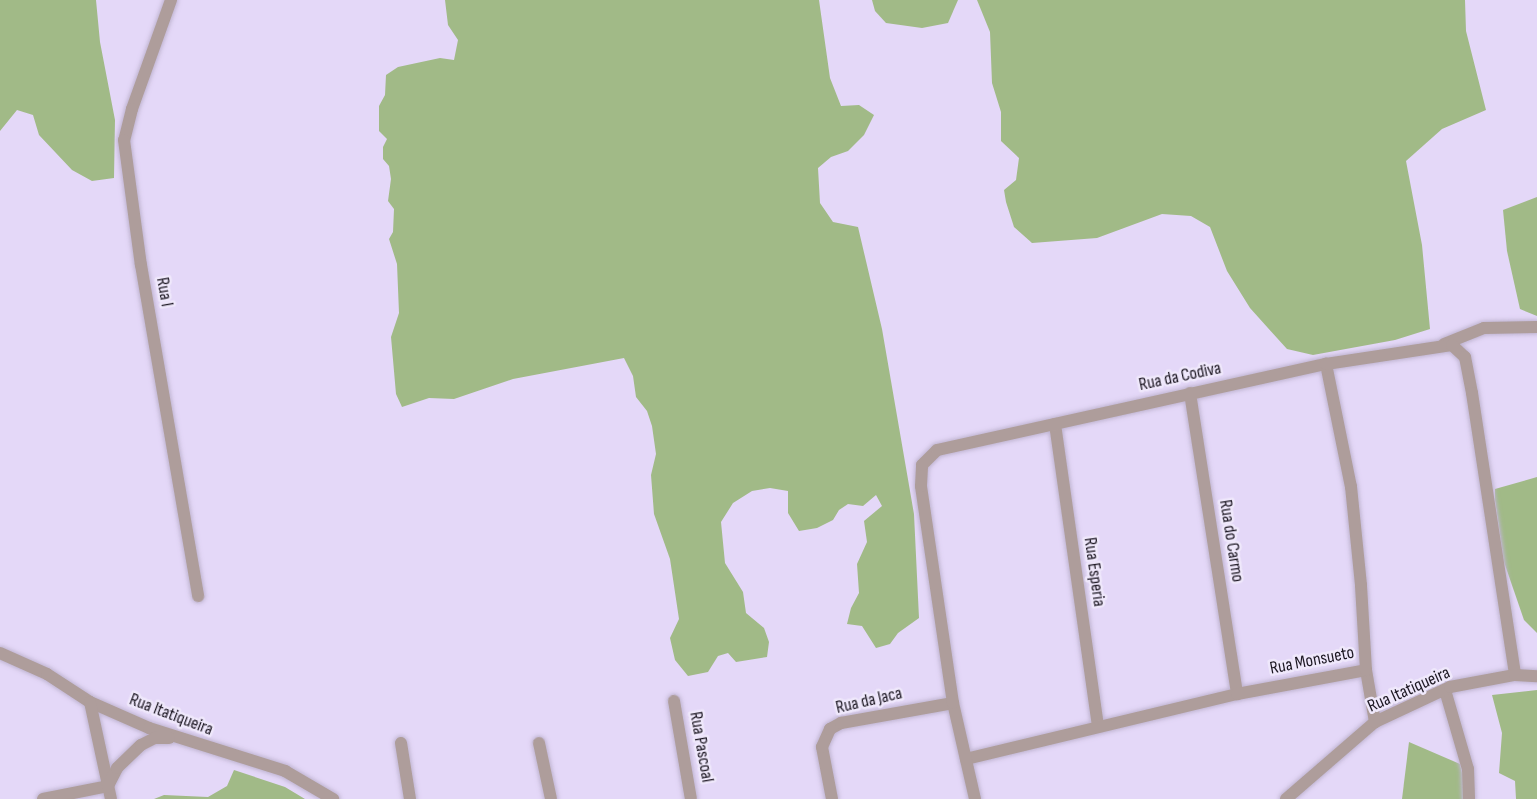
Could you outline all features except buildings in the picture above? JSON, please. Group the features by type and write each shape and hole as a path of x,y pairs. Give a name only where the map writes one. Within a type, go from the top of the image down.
{"street":[{"name":"Rua I","path":"171,0 132,108 124,140 141,265 198,596"},
{"name":"Rua da Codiva","path":"975,799 953,702 921,486 922,465 937,450 1326,364 1440,345 1484,328 1537,327"},
{"path":"1440,345 1452,345 1465,357 1515,675"},
{"name":"Rua Monsueto","path":"966,759 1098,725 1237,694 1366,670 1361,585 1351,487 1326,364"},
{"name":"Rua do Carmo","path":"1190,393 1237,694"},
{"name":"Rua Esperia","path":"1054,424 1098,725"},
{"name":"Rua Itatiqueira","path":"0,653 47,674 90,702 195,745 285,771 333,799"},
{"path":"1366,670 1375,722"},
{"name":"Rua Itatiqueira","path":"1286,799 1299,794 1375,722 1445,690 1515,675 1537,676"},
{"path":"1445,690 1468,769 1469,799"},
{"name":"Rua Pascoal","path":"674,701 691,799"},
{"path":"90,702 111,799"},
{"name":"Rua da Jaca","path":"832,799 822,747 830,729 841,723 953,702"},
{"path":"108,786 117,768 148,741 155,738 176,738 195,745"},
{"path":"539,742 551,799"},
{"path":"401,743 410,799"},
{"path":"43,799 108,786"}],"green space":[{"path":"0,0 96,0 100,42 115,120 114,178 92,181 72,170 39,135 33,115 17,110 0,131"},
{"path":"445,0 819,0 830,78 841,106 859,105 874,115 864,135 848,151 831,157 818,168 820,203 833,222 858,227 882,329 914,514 919,618 898,633 890,644 876,648 862,626 847,624 851,608 859,593 857,564 867,542 864,521 882,506 876,495 863,506 848,504 839,510 833,520 817,528 799,531 788,513 788,491 770,488 752,491 733,503 721,522 725,563 743,592 746,613 764,628 769,642 767,657 736,662 728,653 718,656 708,672 688,676 675,660 670,638 679,619 670,559 654,514 651,475 656,454 652,426 647,411 636,397 633,376 624,358 513,379 454,399 429,398 402,407 396,394 391,337 399,313 397,264 389,239 393,232 394,209 388,201 391,179 389,166 383,159 383,147 387,139 379,131 379,106 385,95 386,75 398,67 440,58 454,60 458,40 448,25"},
{"path":"872,0 958,0 948,23 922,28 886,23 875,11"},
{"path":"977,0 1465,0 1466,31 1486,110 1442,129 1406,161 1422,245 1430,329 1395,340 1313,355 1287,349 1250,308 1227,271 1210,227 1191,216 1162,214 1097,238 1032,243 1014,227 1006,202 1004,190 1016,180 1019,158 1001,141 1001,112 992,83 990,32"},
{"path":"1537,197 1537,316 1520,309 1507,251 1503,210"},
{"path":"1537,477 1537,633 1524,620 1504,562 1495,489"},
{"path":"1537,690 1537,799 1516,799 1515,781 1499,773 1502,733 1492,695"},
{"path":"1409,742 1460,764 1467,795 1463,799 1402,799"},
{"path":"234,770 285,787 305,799 154,799 164,795 208,797 227,786"}]}
